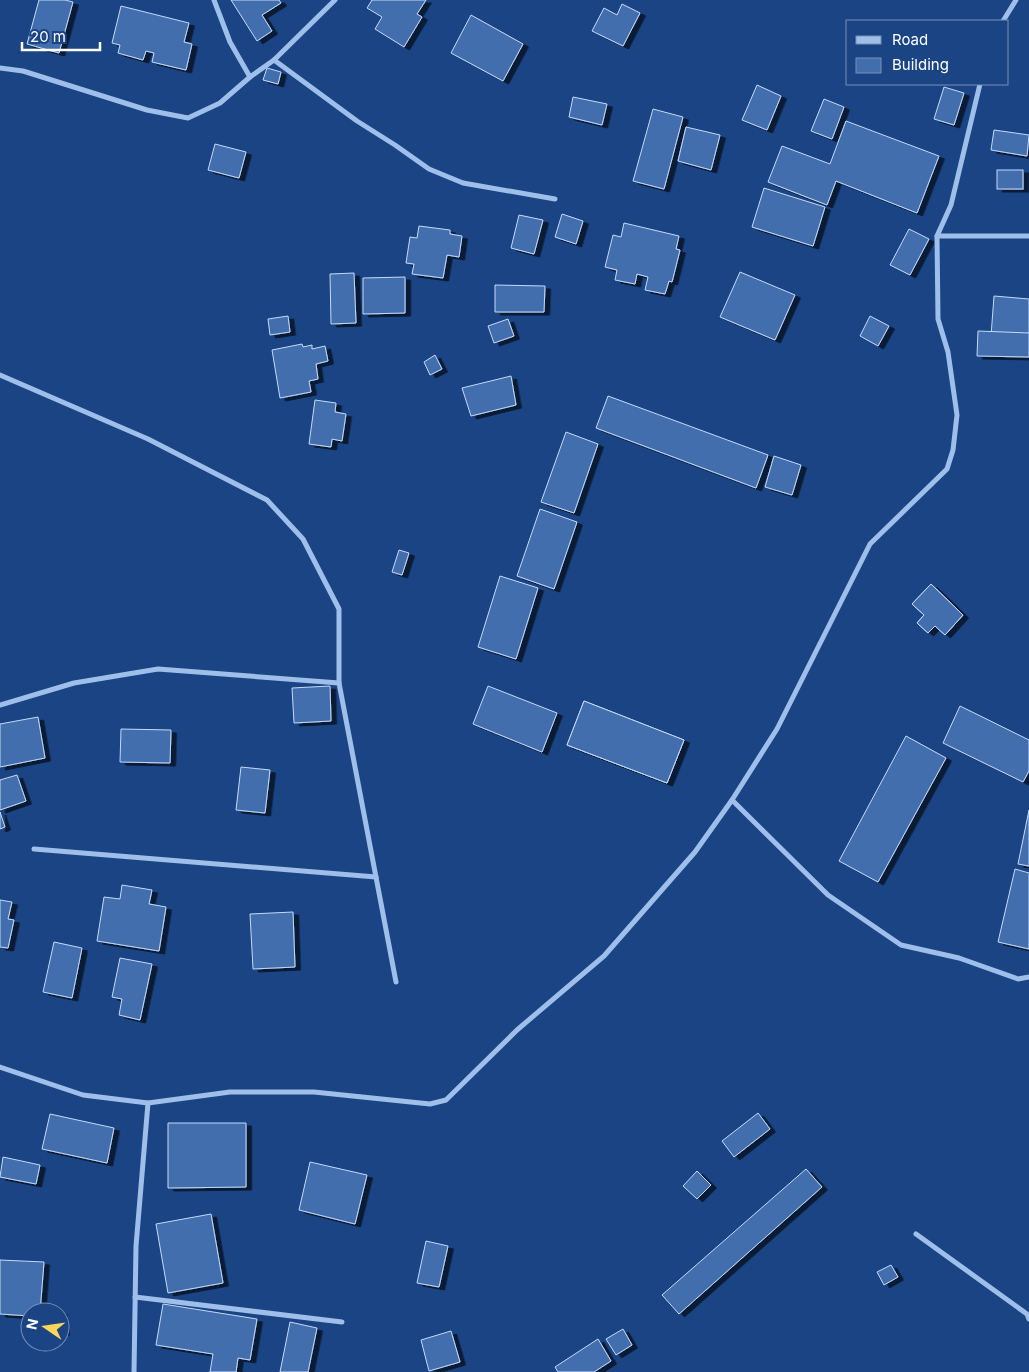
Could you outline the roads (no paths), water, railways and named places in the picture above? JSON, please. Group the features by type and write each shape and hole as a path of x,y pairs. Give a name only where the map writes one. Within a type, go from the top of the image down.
{"street":[{"path":"214,0 230,42 250,77"},
{"path":"0,68 23,71 147,110 188,118 220,103 250,77 274,60 335,0"},
{"path":"1004,20 1016,0"},
{"path":"274,60 357,121 429,169 463,183 555,199"},
{"path":"0,1067 83,1095 148,1103 230,1092 314,1092 430,1104 446,1100 517,1030 604,956 695,852 732,800 777,729 870,544 947,469 953,450 957,415 948,352 938,319 938,236 951,206 980,85"},
{"path":"938,236 1029,236"},
{"path":"0,375 148,439 267,500 303,539 339,609 339,683 396,982"},
{"path":"0,705 74,683 158,669 339,683"},
{"path":"732,800 828,895 901,944 959,958 1018,979 1029,977"},
{"path":"34,849 376,877"},
{"path":"134,1372 136,1246 148,1103"},
{"path":"916,1234 1027,1314 1029,1319"},
{"path":"135,1297 342,1322"}]}
